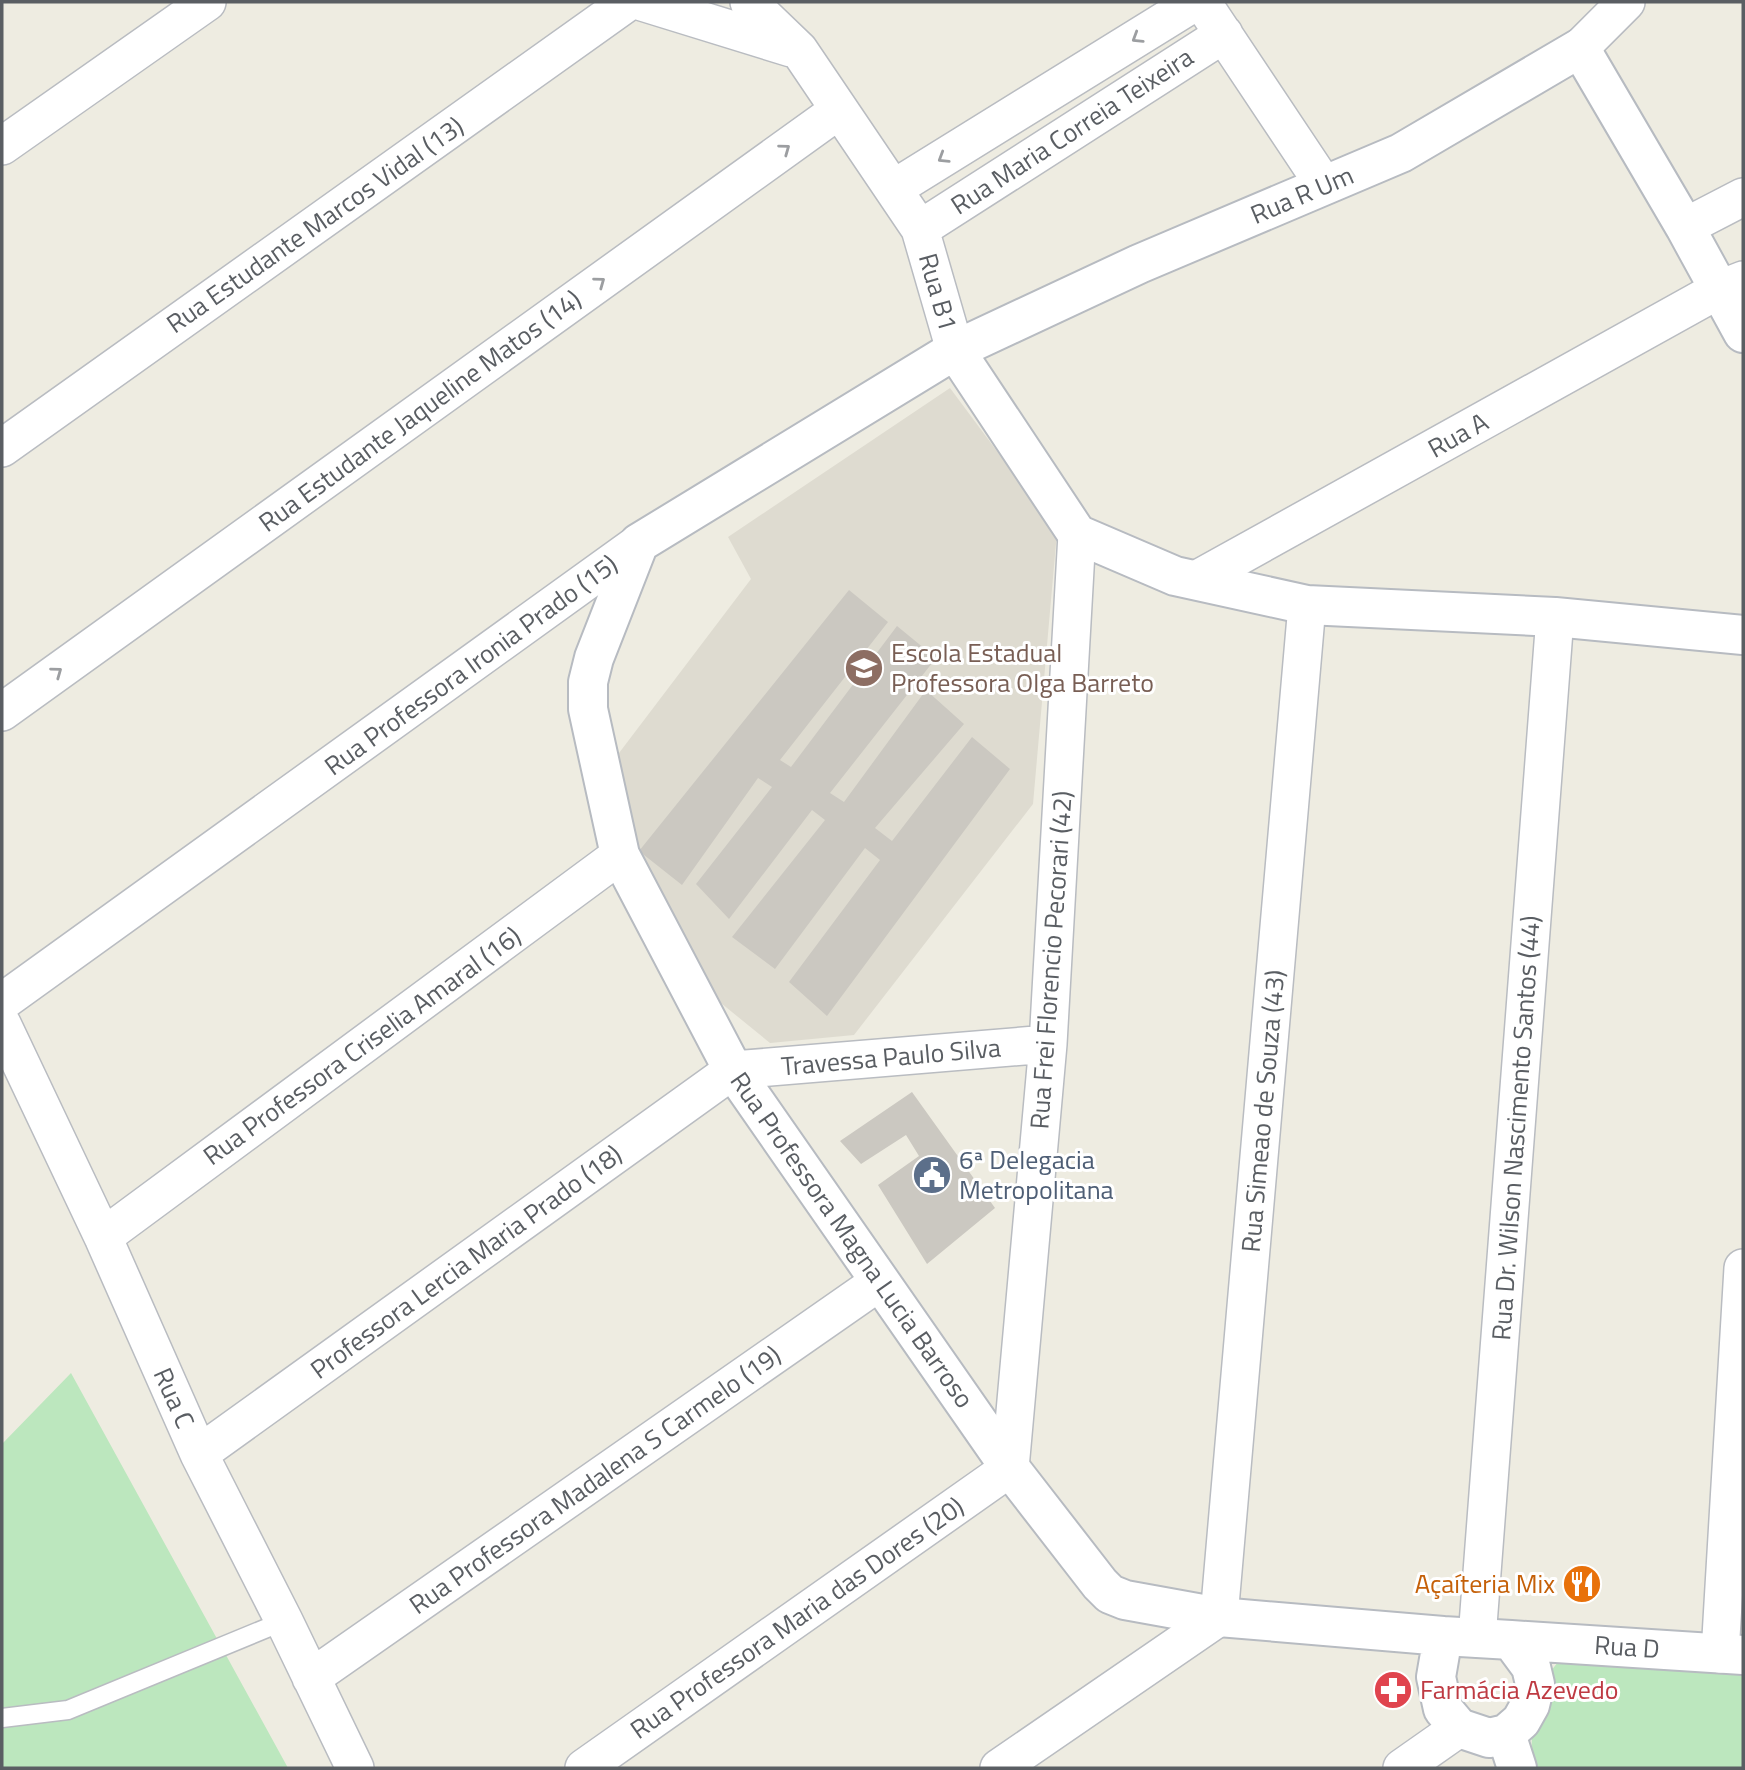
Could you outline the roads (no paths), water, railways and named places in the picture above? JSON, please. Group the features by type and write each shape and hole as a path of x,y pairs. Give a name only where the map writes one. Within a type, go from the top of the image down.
{"street":[{"path":"2,146 207,2"},
{"name":"Rua Estudante Marcos Vidal (13)","path":"2,448 628,2"},
{"path":"642,2 799,50"},
{"name":"Rua B1","path":"749,2 799,50 920,229 955,350 1077,534"},
{"name":"Rua R Um","path":"955,350 1139,264 1401,153 1580,48 1626,2"},
{"path":"1213,11 1324,185"},
{"name":"Rua Maria Correia Teixeira","path":"893,189 1213,11"},
{"name":"Rua Maria Correia Teixeira","path":"920,229 1213,11"},
{"path":"1580,48 1685,227 1732,284 1743,334"},
{"name":"Rua Estudante Jaqueline Matos (14)","path":"2,712 839,110"},
{"path":"1685,227 1743,197"},
{"name":"Rua A","path":"1196,580 1732,284"},
{"name":"Rua Professora Ironia Prado (15)","path":"2,1002 639,543 955,350"},
{"path":"1077,534 1175,576 1307,606 1555,617 1743,635"},
{"name":"Rua Frei Florencio Pecorari (42)","path":"1010,1468 1048,1044 1077,534"},
{"name":"Rua Professora Magna Lucia Barroso","path":"639,543 594,658 588,682 588,709 620,855 733,1070 1010,1468 1110,1594 1125,1600 1219,1617 1477,1638"},
{"name":"Rua Simeao de Souza (43)","path":"1219,1617 1307,606"},
{"name":"Rua Dr. Wilson Nascimento Santos (44)","path":"1477,1638 1555,617"},
{"name":"Rua Professora Criselia Amaral (16)","path":"103,1237 620,855"},
{"name":"Rua C","path":"2,1024 103,1237 199,1454 285,1621 355,1768"},
{"name":"Travessa Paulo Silva","path":"733,1070 1048,1044"},
{"name":"Professora Lercia Maria Prado (18)","path":"199,1454 733,1070"},
{"path":"1731,1654 1743,1268"},
{"name":"Rua Professora Madalena S Carmelo (19)","path":"311,1678 879,1282"},
{"name":"Rua Professora Maria das Dores (20)","path":"584,1768 1010,1468"},
{"path":"999,1768 1219,1617"},
{"path":"1477,1638 1531,1667 1535,1684 1511,1751 1489,1738 1458,1728 1443,1709 1436,1677 1477,1638"},
{"name":"Rua D","path":"1477,1638 1731,1654"},
{"path":"1402,1768 1458,1728"}],"lane":[{"path":"2,1718 68,1710 285,1621"}],"place":[{"name":"Escola Estadual Professora Olga Barreto","path":"864,668"},
{"name":"6ª Delegacia Metropolitana","path":"932,1175"},
{"name":"Açaíteria Mix","path":"1582,1584"},
{"name":"Farmácia Azevedo","path":"1393,1690"}]}
